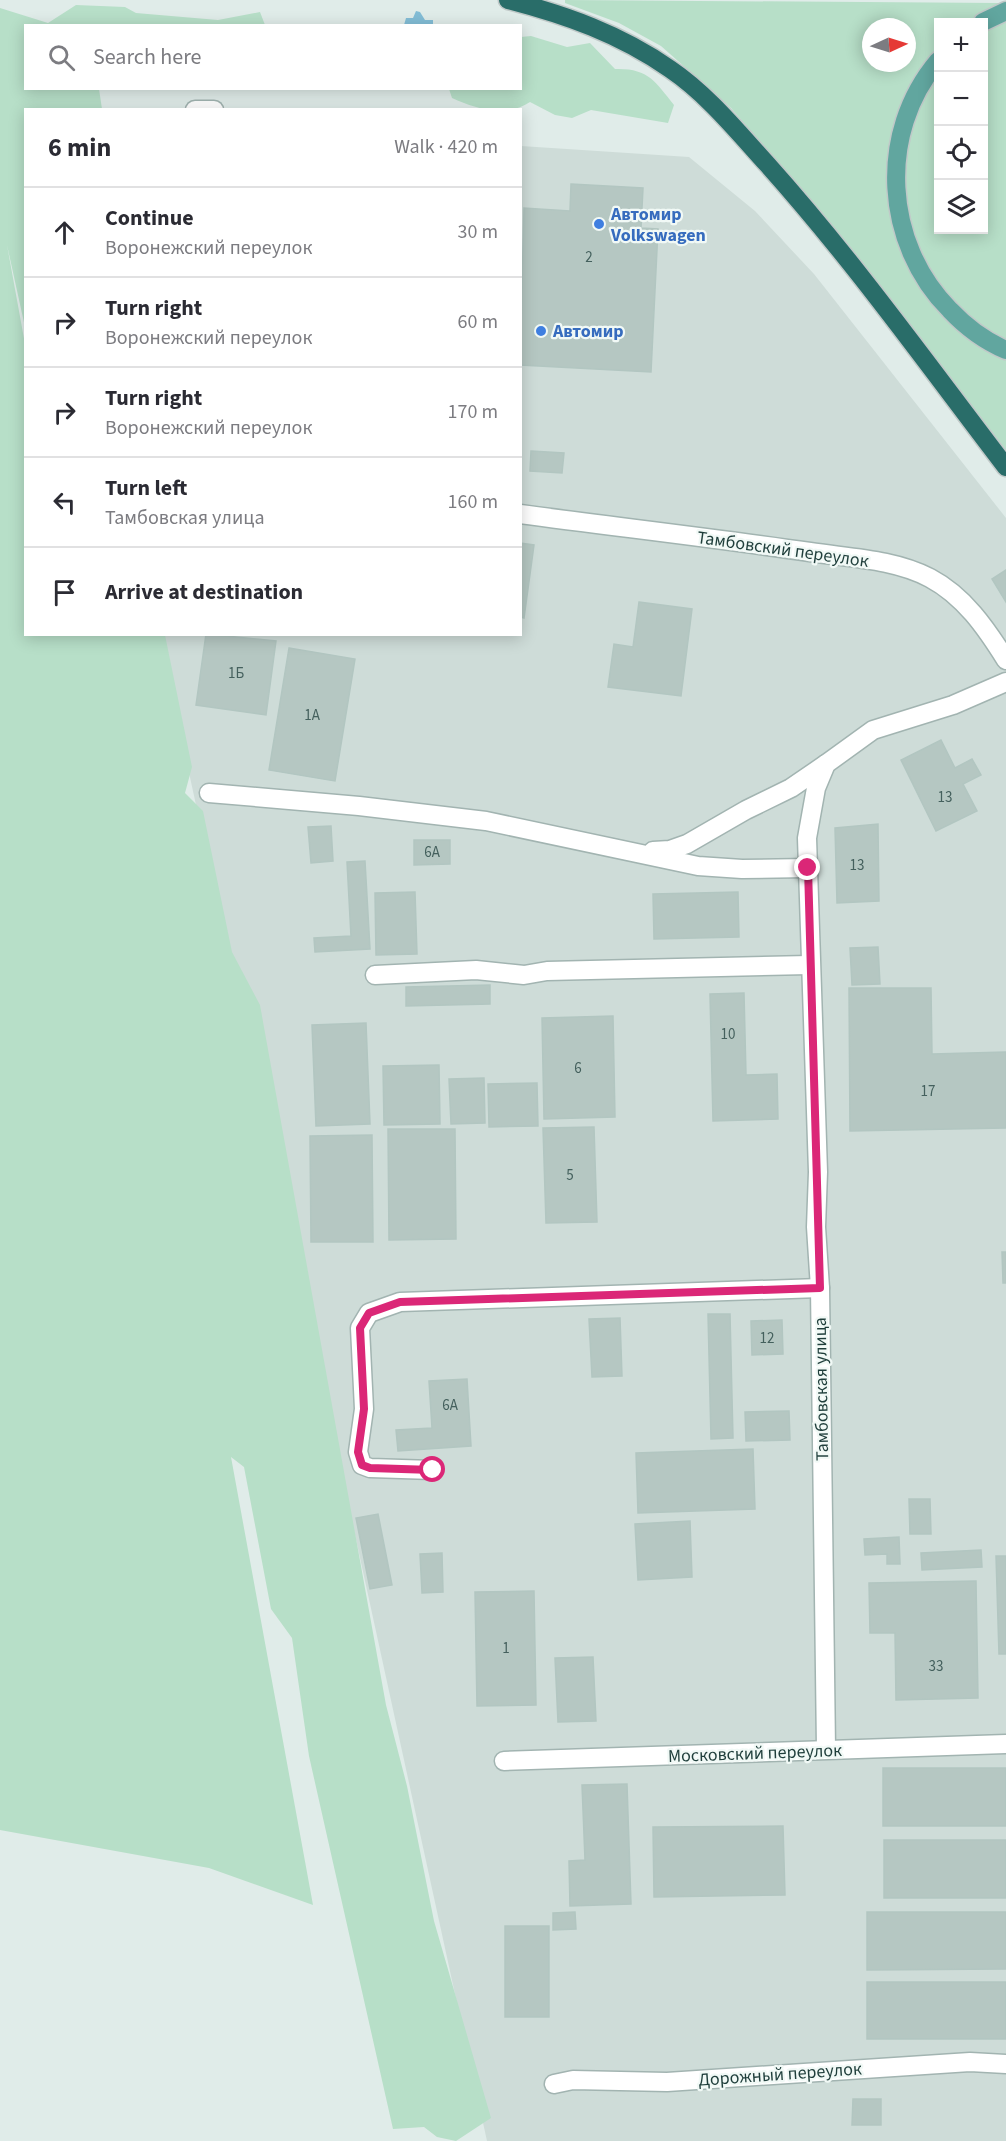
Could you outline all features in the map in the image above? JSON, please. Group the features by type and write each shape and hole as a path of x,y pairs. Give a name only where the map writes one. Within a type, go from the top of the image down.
{"highway":[{"path":"508,0 576,19 622,39 671,69 716,108 821,225 1006,467"}],"main road":[{"path":"988,20 1006,11"},
{"path":"934,69 914,99 899,142 896,188 903,228 913,255 936,297 968,327 1006,350"}],"street":[{"name":"Тамбовский переулок","path":"522,514 784,548 903,567 931,579 958,599 980,622 1006,660"},
{"path":"643,852 670,850 687,844 746,810 791,788 873,730 952,705 1006,682"},
{"name":"Тамбовская улица","path":"826,764 816,788 807,838 820,1288 826,1749"},
{"path":"209,793 442,814 643,852 698,866 742,869 808,868"},
{"path":"375,975 476,970 524,975 547,971 810,965"},
{"path":"433,1470 370,1468 362,1465 358,1452 364,1409 360,1328 369,1313 400,1302 820,1288"},
{"name":"Московский переулок","path":"504,1761 1006,1744"},
{"name":"Дорожный переулок","path":"554,2084 573,2080 667,2082 958,2063 1006,2064"}],"shaded area":[{"path":"522,146 689,157 755,211 814,274 1006,518 1006,2141 487,2141 159,636 522,636"}],"green space":[{"path":"565,0 999,3 1006,14 1006,450 826,218 731,108 661,46 619,23 565,3"},
{"path":"76,5 125,7 136,13 218,20 260,12 265,24 24,24 24,90 99,90 102,108 24,108 24,322 7,245 24,338 24,636 165,636 192,767 185,793 203,811 232,952 260,1005 386,1705 407,1786 434,1921 491,2118 456,2141 437,2137 424,2127 393,2129 309,1756 292,1638 271,1609 244,1467 231,1457 313,1905 209,1868 0,1830 0,8 48,23"},
{"path":"531,36 567,47 590,43 615,69 635,71 650,78 674,105 668,123 591,110 572,118 555,115 530,102 518,108 481,108 452,98 449,90 522,90 522,37"}],"water":[{"path":"416,11 420,12 425,20 433,20 433,24 404,24 406,18 413,18"}],"building":[{"path":"571,184 643,188 641,228 658,229 651,372 522,365 524,208 570,211"},
{"path":"531,451 564,453 562,473 530,471"},
{"path":"522,543 534,545 524,618 522,618"},
{"path":"1006,570 1006,602 992,579"},
{"path":"639,602 692,609 681,696 608,687 614,644 633,647"},
{"path":"206,636 276,641 266,715 196,705"},
{"path":"289,648 355,659 335,781 269,770"},
{"path":"941,740 955,768 972,759 981,775 963,784 977,811 936,831 901,760"},
{"path":"878,824 879,901 837,903 835,828"},
{"path":"331,826 333,861 311,863 308,827"},
{"path":"414,840 450,840 450,864 414,865"},
{"path":"365,861 370,949 315,952 314,938 351,936 347,862"},
{"path":"415,892 417,954 376,955 375,893"},
{"path":"738,892 739,937 654,939 653,894"},
{"path":"878,947 880,984 852,985 850,948"},
{"path":"490,985 490,1004 406,1006 406,987"},
{"path":"849,988 931,988 932,1054 1006,1052 1006,1128 850,1131"},
{"path":"744,993 746,1075 777,1074 778,1119 713,1121 710,994"},
{"path":"613,1016 615,1117 544,1119 542,1018"},
{"path":"366,1023 370,1124 316,1126 312,1025"},
{"path":"439,1065 440,1124 384,1125 383,1066"},
{"path":"484,1078 485,1123 451,1124 449,1079"},
{"path":"537,1083 538,1126 489,1127 488,1084"},
{"path":"594,1127 597,1222 546,1223 543,1128"},
{"path":"388,1129 455,1129 456,1239 389,1240"},
{"path":"372,1135 373,1242 311,1242 310,1136"},
{"path":"1002,1252 1006,1252 1006,1283 1003,1283"},
{"path":"708,1314 730,1314 733,1438 711,1439"},
{"path":"620,1318 622,1376 592,1377 589,1319"},
{"path":"782,1320 783,1354 752,1355 751,1321"},
{"path":"467,1379 471,1446 398,1451 396,1430 432,1428 429,1381"},
{"path":"789,1411 790,1440 746,1441 745,1412"},
{"path":"753,1449 755,1509 638,1513 636,1453"},
{"path":"909,1499 930,1499 931,1534 910,1534"},
{"path":"378,1514 392,1585 370,1589 356,1518"},
{"path":"690,1521 692,1577 638,1580 635,1524"},
{"path":"899,1537 900,1564 887,1564 887,1554 865,1555 864,1539"},
{"path":"981,1550 982,1567 922,1570 921,1553"},
{"path":"442,1553 443,1592 422,1593 420,1554"},
{"path":"996,1556 1006,1556 1006,1654 999,1654"},
{"path":"976,1581 978,1698 896,1700 895,1633 870,1633 869,1583"},
{"path":"534,1591 536,1705 477,1706 475,1592"},
{"path":"593,1657 596,1721 558,1722 555,1658"},
{"path":"883,1768 1006,1768 1006,1826 883,1826"},
{"path":"627,1784 631,1904 570,1906 569,1861 585,1860 582,1785"},
{"path":"783,1826 785,1895 654,1897 653,1827"},
{"path":"884,1840 1006,1840 1006,1898 884,1898"},
{"path":"575,1912 576,1929 553,1930 553,1913"},
{"path":"867,1912 1006,1912 1006,1969 867,1970"},
{"path":"505,1926 549,1926 549,2017 505,2017"},
{"path":"867,1982 1006,1982 1006,2039 867,2039"},
{"path":"853,2099 881,2099 881,2125 852,2125"}],"place":[{"name":"Автомир Volkswagen","path":"599,224"},
{"name":"Автомир","path":"541,331"}],"route":[{"path":"433,1470 370,1468 362,1465 358,1452 364,1409 360,1328 369,1313 400,1302 820,1288 816,1227 818,1172 808,868"}]}
